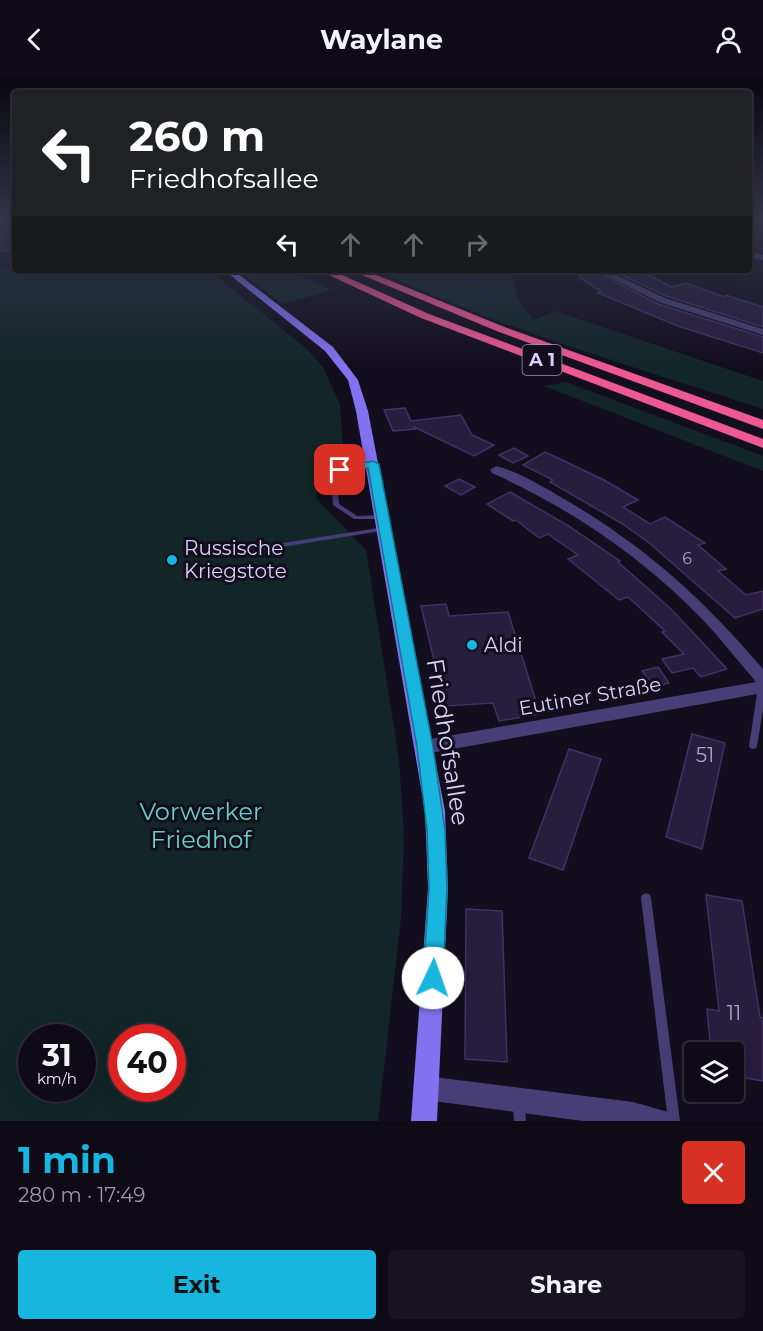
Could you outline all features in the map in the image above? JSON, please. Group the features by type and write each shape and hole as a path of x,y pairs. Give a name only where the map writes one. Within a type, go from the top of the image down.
{"highway":[{"name":"A 1","path":"330,273 425,316 763,444"},
{"name":"A 1","path":"362,273 483,323 763,425"}],"street":[{"name":"Friedhofsallee","path":"232,273 329,349 342,364 353,380 373,464 435,811 438,888 424,1121"},
{"path":"605,273 662,300 763,332"},
{"path":"496,470 529,484 583,517 659,572 709,616 763,680"},
{"name":"Eutiner Straße","path":"425,747 763,687"},
{"path":"426,1088 519,1111 659,1121"}],"lane":[{"path":"373,464 340,470 335,475 333,483 336,505 356,518 384,523"},
{"path":"256,549 384,523"},
{"path":"753,746 763,687"},
{"path":"646,898 674,1121"}],"green space":[{"name":"Vorwerker Friedhof","path":"0,268 12,268 12,273 212,273 306,348 323,367 340,405 344,460 329,466 321,473 317,499 366,550 399,759 404,834 401,919 378,1121 0,1121"},
{"path":"241,273 292,273 332,290 283,304"},
{"path":"384,273 511,273 518,299 534,320 555,311 763,381 763,409 519,329"},
{"path":"566,382 763,456 763,471 544,386"}],"building":[{"path":"580,273 599,273 658,304 763,337 763,353 678,326 598,293 602,292 580,278 579,276 583,275"},
{"path":"617,273 645,273 672,287 686,283 724,297 726,295 763,307 763,327 666,296"},
{"path":"405,408 411,421 461,415 472,435 494,445 474,456 414,427 415,429 393,431 384,410"},
{"path":"514,448 528,456 513,463 499,455"},
{"path":"545,452 604,480 638,500 623,507 650,524 665,517 705,543 698,545 726,569 718,571 746,595 763,591 763,609 735,618 648,542 621,523 550,482 553,480 523,465"},
{"path":"459,479 475,487 461,495 445,486"},
{"path":"510,492 567,525 620,561 618,562 671,609 727,669 701,677 693,668 672,673 662,659 684,654 662,632 665,631 628,597 619,600 568,559 578,555 548,534 539,538 516,520 513,521 487,504"},
{"path":"446,604 449,616 508,612 540,714 499,721 493,703 445,706 421,606"},
{"path":"658,667 669,683 654,686 642,671"},
{"path":"692,734 725,743 702,849 666,837"},
{"path":"569,749 601,759 563,870 529,858"},
{"path":"706,895 742,901 760,1017 763,1018 763,1081 744,1078 744,1042 710,1042 707,1009 719,1011"},
{"path":"466,909 502,911 507,1062 465,1059"}],"waterway":[{"path":"476,273 488,296 496,305"}],"place":[{"name":"Russische Kriegstote","path":"172,560"},
{"name":"Aldi","path":"472,645"}],"route":[{"path":"340,470 357,465 373,464 425,747 436,830 438,888 433,978"}]}
